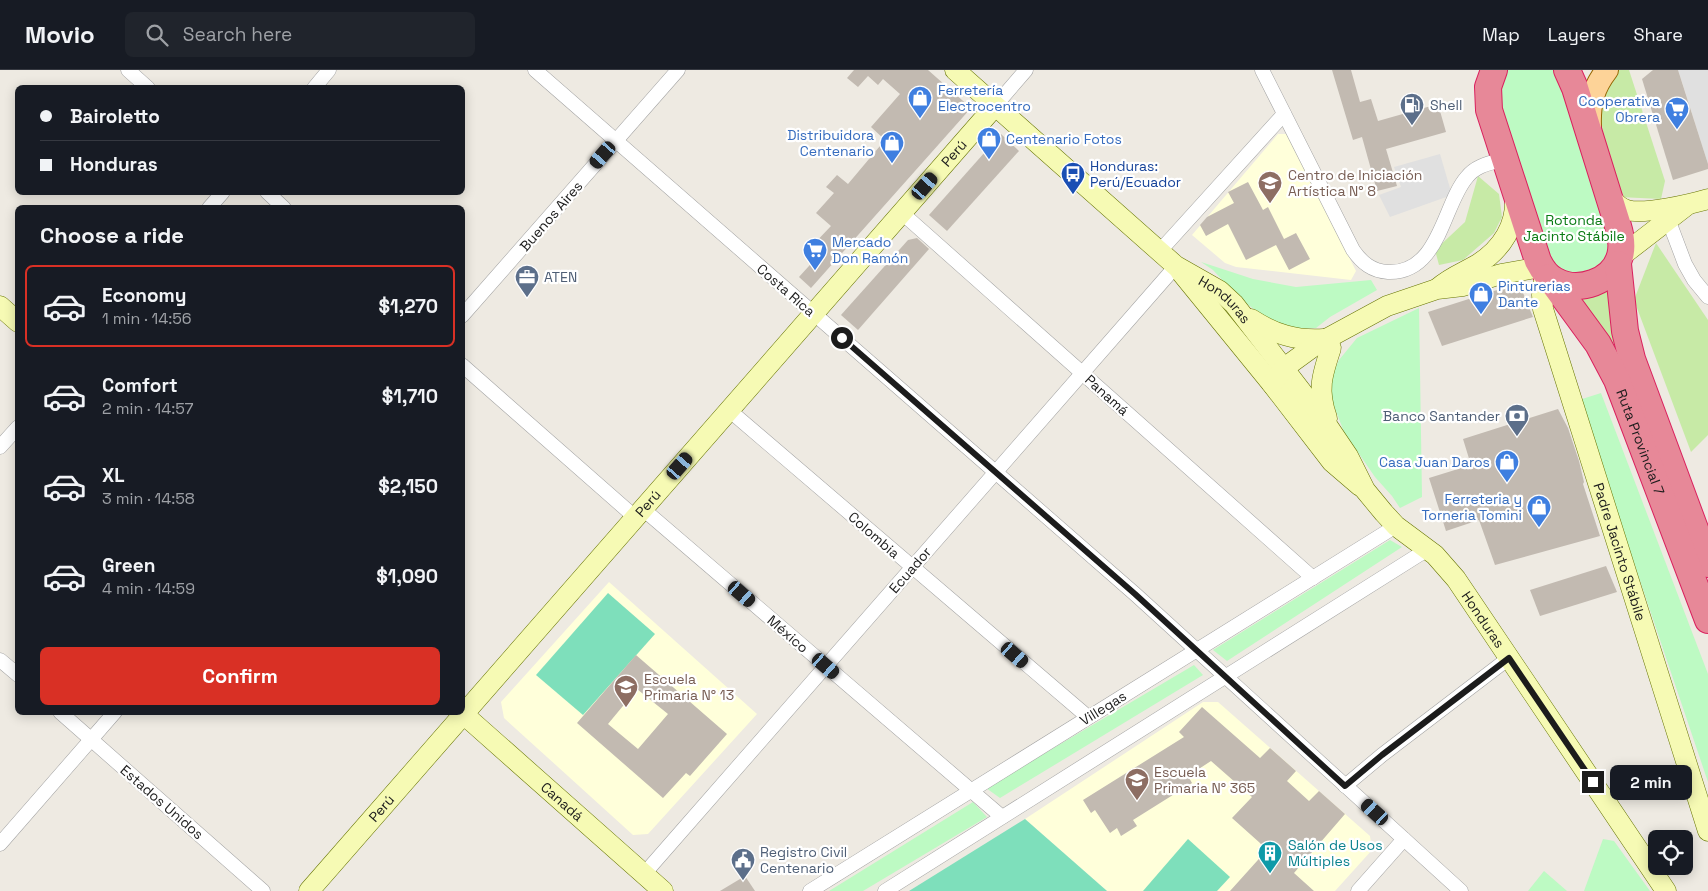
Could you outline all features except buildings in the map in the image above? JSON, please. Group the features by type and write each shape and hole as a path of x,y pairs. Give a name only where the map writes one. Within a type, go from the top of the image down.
{"highway":[{"path":"1489,78 1489,110 1514,189 1545,272 1555,281 1568,285 1588,284 1604,278 1614,269 1619,260 1621,238 1575,88 1567,70"},
{"name":"Ruta Provincial 7","path":"1619,260 1624,323 1633,362 1708,564"},
{"name":"Ruta Provincial 7","path":"1545,272 1598,344 1617,380 1708,620"}],"main road":[{"name":"Honduras","path":"955,70 1159,252 1176,266 1220,291 1241,312 1334,434 1348,456 1365,490"},
{"path":"1592,141 1591,101 1597,84 1607,70"},
{"name":"Perú","path":"465,711 995,106"},
{"path":"1437,289 1451,277 1484,260 1504,240 1513,222 1515,213 1514,189"},
{"path":"1609,196 1618,205 1631,211 1686,206 1708,199"},
{"path":"1619,260 1686,206"},
{"name":"Honduras","path":"1176,266 1191,287 1272,384 1332,462 1365,490 1396,526 1428,549 1442,562 1456,579 1666,891"},
{"path":"1272,384 1288,372 1323,356 1328,344 1348,328 1387,306 1437,289 1462,286 1501,274 1545,272"},
{"name":"Padre Jacinto Stábile","path":"1545,272 1543,309 1708,831"},
{"path":"0,306 15,319"},
{"path":"1241,312 1283,336 1328,344"},
{"path":"1328,344 1321,388 1323,406 1334,434"},
{"name":"Perú","path":"309,891 461,715"},
{"name":"Canadá","path":"463,715 654,886"}],"street":[{"path":"128,70 145,85"},
{"path":"316,85 329,70"},
{"name":"Costa Rica","path":"535,70 1197,650 1224,677 1461,891"},
{"name":"Buenos Aires","path":"465,313 678,70"},
{"name":"Perú","path":"995,106 1026,70"},
{"path":"1262,70 1354,250 1365,264 1374,269 1383,271 1400,270 1417,262 1437,238 1460,186 1468,174 1480,167 1505,159"},
{"path":"1159,252 1284,114"},
{"path":"211,205 220,195"},
{"path":"270,195 281,205"},
{"name":"Panamá","path":"902,213 1313,578"},
{"path":"1668,219 1685,264 1694,280 1708,297"},
{"name":"Ecuador","path":"654,886 826,666 1176,266"},
{"name":"México","path":"465,367 826,666 1002,817"},
{"name":"Colombia","path":"729,410 1088,717"},
{"path":"0,447 15,430"},
{"name":"Villegas","path":"810,891 1396,526"},
{"path":"885,891 1428,549"},
{"path":"1345,786 1382,755 1509,658"},
{"path":"0,660 15,672"},
{"name":"Estados Unidos","path":"63,715 263,891"},
{"path":"0,844 112,715"},
{"path":"1358,891 1404,839"}],"shaded area":[{"path":"1678,70 1708,70 1708,164 1683,85"},
{"name":"Centro de Iniciación Artística N° 8","path":"1278,134 1288,134 1356,271 1351,280 1236,267 1225,263 1192,235"},
{"path":"1440,154 1452,195 1390,217 1379,195 1401,187 1394,167"},
{"name":"Escuela Primaria N° 13","path":"609,582 757,714 648,834 633,835 504,718 501,702"},
{"path":"1203,702 1218,702 1370,836 1372,850 1335,891 1107,891 1025,819"}],"green space":[{"name":"Rotonda Jacinto Stábile","path":"1504,70 1557,70 1611,233 1612,256 1589,275 1554,270 1499,101"},
{"path":"1618,70 1629,70 1665,181 1661,199 1619,197 1597,119 1602,87"},
{"path":"1478,176 1499,194 1502,217 1494,233 1463,260 1439,265 1435,250 1465,222"},
{"path":"1656,243 1708,320 1708,435 1691,452 1634,300"},
{"path":"1201,262 1253,279 1296,287 1371,280 1377,290 1330,317 1316,328 1292,329 1260,314 1237,296 1213,270"},
{"path":"1614,282 1634,393 1571,298"},
{"path":"1419,308 1422,497 1400,508 1375,477 1344,432 1332,401 1330,380 1339,360 1357,338"},
{"path":"1601,393 1708,674 1708,782 1579,400"},
{"path":"1390,540 1402,547 1227,661 1213,650"},
{"path":"608,593 655,634 583,715 536,675"},
{"path":"1194,665 1203,675 1000,798 986,788"},
{"path":"973,802 987,817 863,891 829,891"},
{"path":"1025,819 1107,891 909,891"},
{"path":"1188,839 1230,877 1217,891 1143,891"},
{"path":"1603,839 1614,841 1650,891 1584,891"},
{"path":"1544,871 1567,891 1528,891"}],"place":[{"name":"Ferretería Electrocentro","path":"920,119"},
{"name":"Shell","path":"1412,126"},
{"name":"Cooperativa Obrera","path":"1677,130"},
{"name":"Centenario Fotos","path":"989,160"},
{"name":"Distribuidora Centenario","path":"892,164"},
{"name":"Honduras: Perú/Ecuador","path":"1073,195"},
{"name":"Centro de Iniciación Artística N° 8","path":"1270,204"},
{"name":"Mercado Don Ramón","path":"815,271"},
{"name":"ATEN","path":"527,298"},
{"name":"Pinturerias Dante","path":"1481,315"},
{"name":"Banco Santander","path":"1517,437"},
{"name":"Casa Juan Daros","path":"1507,483"},
{"name":"Ferreteria y Torneria Tomini","path":"1539,528"},
{"name":"Escuela Primaria N° 13","path":"626,708"},
{"name":"Escuela Primaria N° 365","path":"1137,801"},
{"name":"Salón de Usos Múltiples","path":"1270,874"},
{"name":"Registro Civil Centenario","path":"743,881"}],"route":[{"path":"842,338 1135,594 1345,786 1382,755 1509,658 1593,782"}]}
